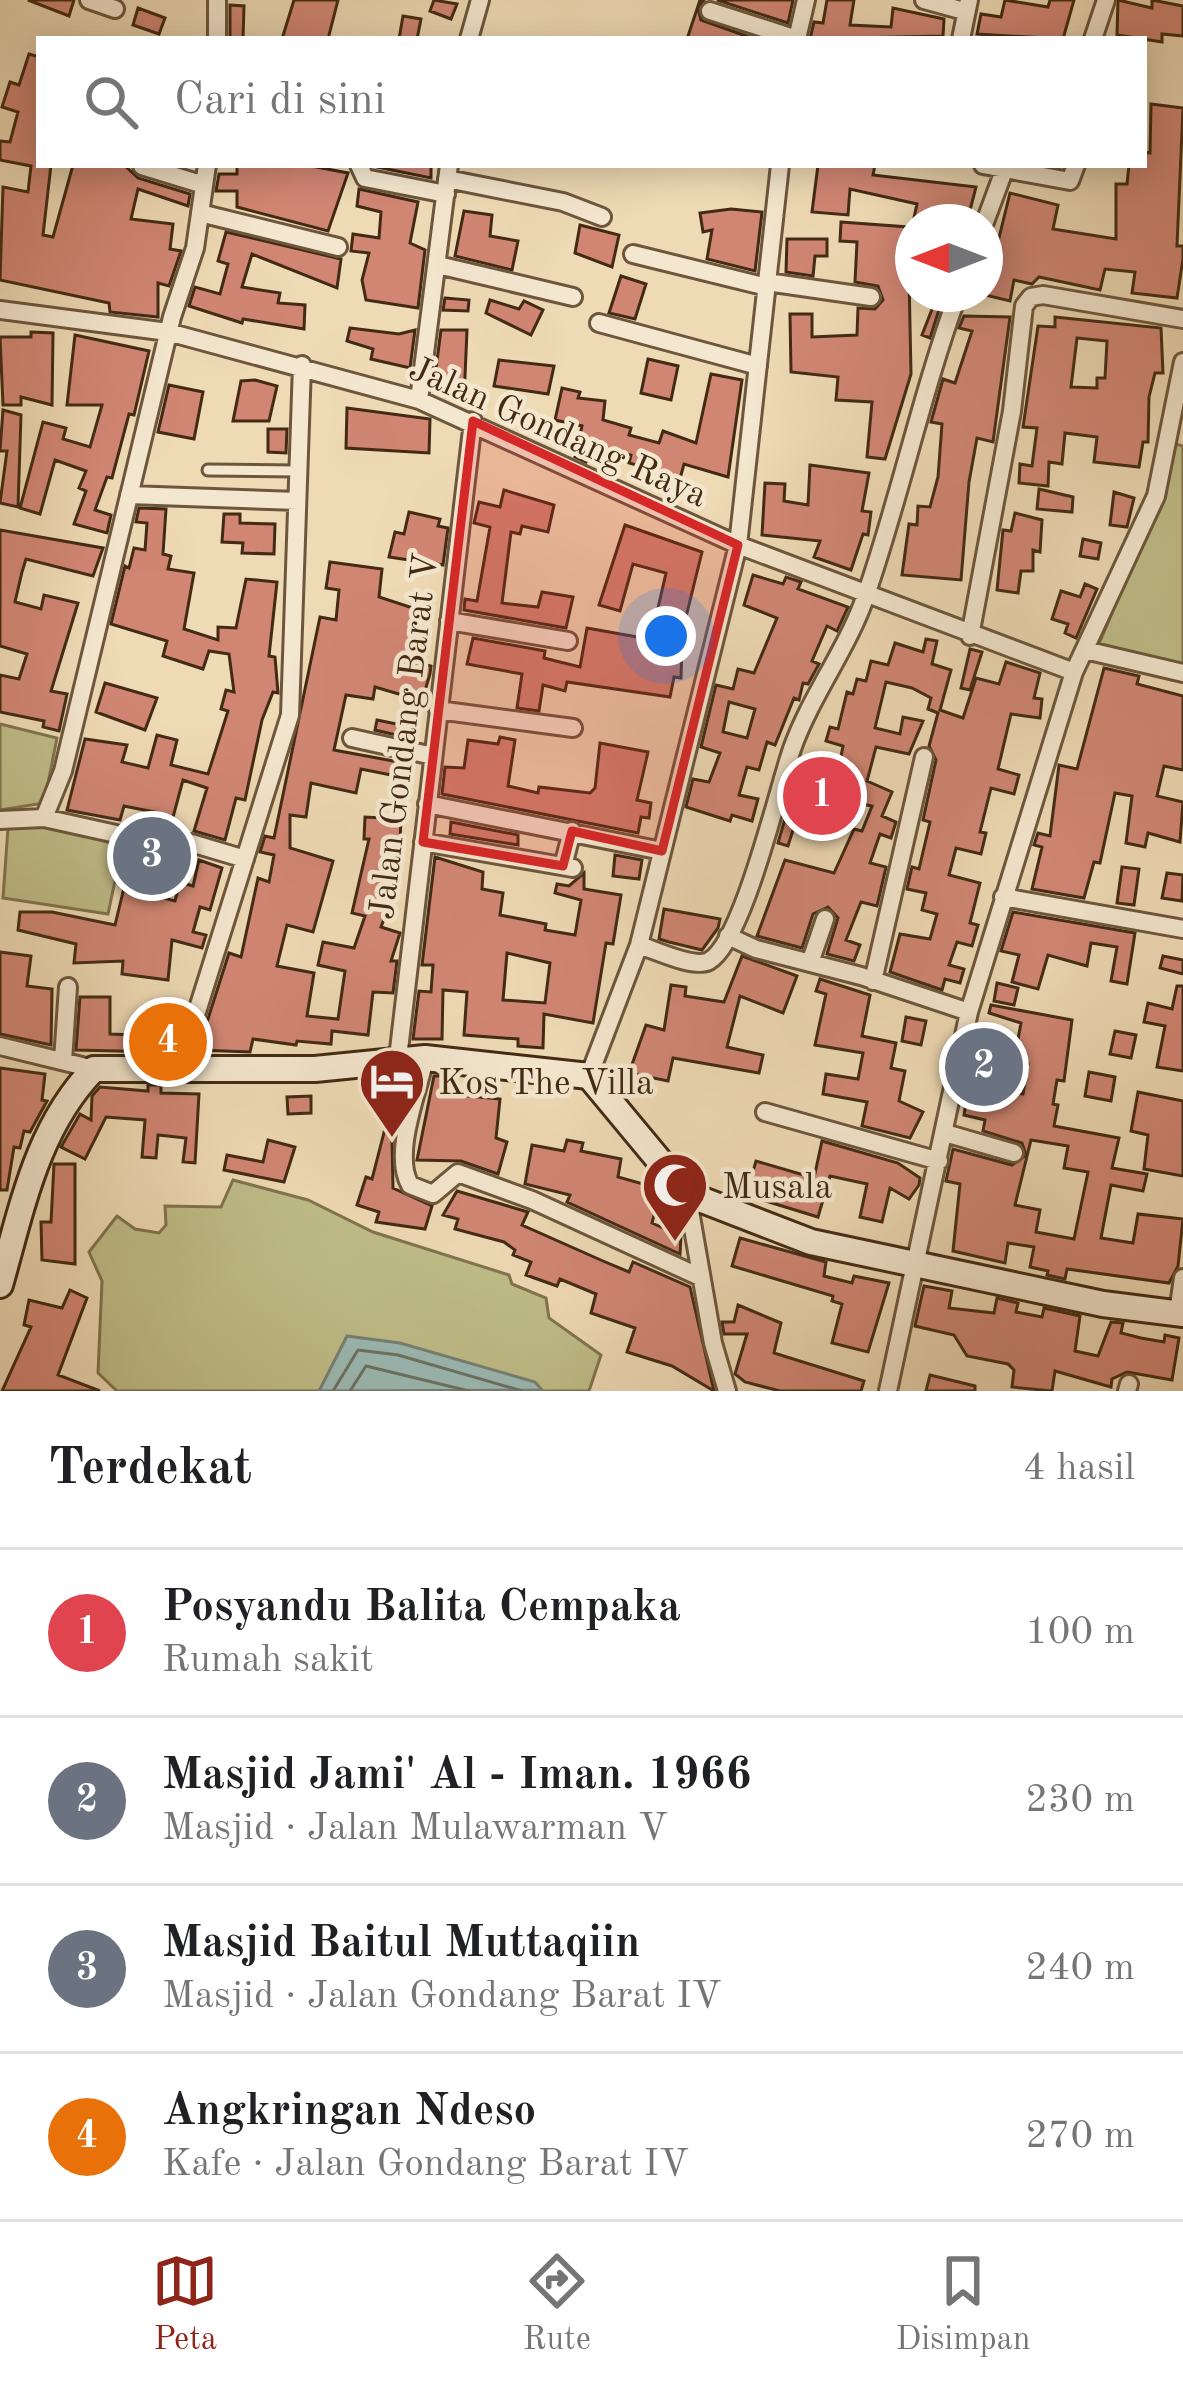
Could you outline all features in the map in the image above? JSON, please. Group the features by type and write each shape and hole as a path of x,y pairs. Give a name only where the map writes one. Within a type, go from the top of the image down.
{"main road":[{"path":"0,1285 62,1101 94,1069 315,1069 425,1058 589,1076 687,1194 811,1242 1103,1304 1180,1313"}],"street":[{"path":"89,0 115,9"},
{"path":"217,36 218,0"},
{"path":"470,36 480,0"},
{"path":"798,36 806,0"},
{"path":"924,0 967,5 962,36"},
{"path":"1094,36 1106,0"},
{"path":"710,10 788,36"},
{"path":"149,168 204,185"},
{"path":"44,818 63,771 169,332 195,248 207,168"},
{"path":"360,168 365,178 447,179 563,202 602,218"},
{"path":"589,1076 639,945 738,545 780,168"},
{"path":"992,204 1005,168 1070,181 1075,168"},
{"path":"419,400 447,179"},
{"path":"200,213 338,248"},
{"path":"633,254 767,284 871,297"},
{"path":"438,265 573,297"},
{"path":"970,636 1012,412 1018,323 1031,297 1183,319"},
{"name":"Jalan Gondang Raya","path":"0,310 169,332 419,400 738,545 1074,672"},
{"path":"639,945 701,963 713,958 728,936 762,853 793,745 867,593 921,394 951,312"},
{"path":"599,323 758,366"},
{"path":"888,1391 969,1012 1074,672 1156,496 1183,362"},
{"path":"179,1069 290,715 302,365"},
{"name":"Jalan Gondang Barat V","path":"398,1058 473,421"},
{"path":"129,495 297,501"},
{"path":"448,621 568,641"},
{"path":"1084,650 1183,673"},
{"path":"438,710 573,728"},
{"path":"352,738 433,756"},
{"path":"873,981 924,758"},
{"path":"783,778 853,795"},
{"path":"427,804 662,850"},
{"path":"0,820 44,818 116,834"},
{"path":"423,842 568,867 572,831"},
{"path":"191,843 245,859"},
{"path":"1003,897 1183,929"},
{"path":"810,962 825,919"},
{"path":"728,936 969,1012"},
{"path":"63,1061 68,987"},
{"path":"0,1046 94,1069"},
{"path":"425,1058 406,1145 404,1170 410,1185 433,1194 458,1174 532,1200 700,1277"},
{"path":"765,1112 939,1161"},
{"path":"945,1133 1014,1153"},
{"path":"687,1194 700,1277 727,1391"},
{"path":"1180,1313 1183,1278"}],"lane":[{"path":"208,470 298,471"}],"highlighted area":[{"path":"473,421 738,545 662,851 572,831 563,866 423,842"}],"shaded area":[{"path":"1175,444 1183,446 1183,667 1099,644 1155,511"},
{"path":"0,724 57,738 44,803 0,810"},
{"path":"33,826 124,838 108,914 3,898 8,828"},
{"path":"233,1180 308,1200 373,1232 509,1275 512,1284 546,1298 549,1318 601,1355 589,1391 117,1391 98,1373 102,1281 89,1252 117,1216 135,1229 159,1233 166,1225 165,1206 221,1207"}],"water":[{"path":"347,1336 400,1343 535,1382 542,1390 319,1391"}],"building":[{"path":"28,0 74,0 69,16"},
{"path":"294,0 338,0 329,36 283,36"},
{"path":"434,0 457,4 451,19 430,11"},
{"path":"700,0 704,0 698,8 701,20 746,36 688,36"},
{"path":"717,0 793,0 788,23"},
{"path":"827,0 854,0 850,25 891,27 893,8 944,19 943,36 811,36 814,22 823,23"},
{"path":"1005,0 1048,7 1050,0 1074,0 1064,36 977,34 981,14 1001,17"},
{"path":"1118,0 1152,8 1152,0 1183,6 1183,36 1162,34 1162,42 1147,36 1117,35"},
{"path":"230,5 244,6 243,36 230,36"},
{"path":"138,8 165,18 159,34 133,25"},
{"path":"403,16 421,19 418,36 400,36"},
{"path":"29,54 36,56 36,168 51,168 43,235 53,237 72,168 127,168 138,178 190,194 188,206 138,189 131,219 173,224 170,249 181,251 169,286 158,283 158,317 110,312 109,303 0,280 3,187 28,192 31,166 0,160 0,141 10,142 18,112 2,107 10,82 19,85"},
{"path":"1151,104 1183,108 1177,246 1183,246 1183,259 1177,298 1132,293 1135,272 1105,269 1100,290 1039,277 1032,284 1014,280 1010,301 1003,299 1003,222 1010,193 1058,205 1053,229 1116,239 1116,184 1127,184 1129,168 1147,168"},
{"path":"237,168 322,168 348,173 328,231 237,207 237,191 216,191 219,174 237,174"},
{"path":"382,168 431,168 431,178"},
{"path":"818,168 874,168 873,175 976,187 972,204 917,204 850,189 848,215 812,212"},
{"path":"359,189 418,202 410,243 425,250 418,308 366,300 362,280 369,253 351,251 353,234 379,238 381,212 357,206"},
{"path":"464,211 492,215 490,236 518,241 512,270 455,256"},
{"path":"762,212 755,271 707,259 712,230 703,232 700,213"},
{"path":"841,222 895,226 895,312 910,312 911,374 885,459 867,457 872,402 836,400 838,377 791,372 790,314 812,314 812,337 857,335 858,308 875,309 883,300 878,286 855,282 857,242 840,241"},
{"path":"580,225 619,235 612,267 575,253"},
{"path":"226,232 341,259 337,288 252,254 242,287 280,293 278,303 305,305 304,329 243,319 242,323 189,306 195,287 220,294 228,264 218,261"},
{"path":"787,239 827,239 827,256 815,256 813,276 786,272"},
{"path":"621,276 646,284 635,319 609,313"},
{"path":"445,298 469,300 468,311 443,310"},
{"path":"490,300 519,309 524,301 543,310 531,335 486,313"},
{"path":"931,312 938,312 930,338 922,335"},
{"path":"964,316 1010,317 993,442 977,438 961,580 902,575 909,524 917,525 918,506 930,507 938,477 942,424 931,422 943,379 955,383 972,331 959,328"},
{"path":"1055,317 1161,328 1163,373 1155,373 1148,442 1143,442 1139,467 1094,462 1097,437 1065,433 1062,464 1049,462 1048,486 1019,483 1020,464 1032,466 1037,428 1023,427 1038,326 1055,327","holes":["1077,338 1107,341 1105,378 1097,378 1097,388 1071,387"]},
{"path":"350,328 399,334 415,330 410,368 371,359 373,349 347,341"},
{"path":"441,330 467,330 464,400 446,397 449,379 435,376"},
{"path":"31,332 53,333 52,405 21,397 21,405 3,405 0,337 31,337"},
{"path":"75,335 149,351 134,415 129,414 112,478 107,477 95,510 111,515 107,533 74,524 86,491 79,488 86,471 55,460 40,514 20,508 43,422 66,428 63,439 90,447 102,405 67,405"},
{"path":"648,359 678,366 671,400 641,393"},
{"path":"499,360 554,366 548,394 494,386"},
{"path":"711,374 742,380 728,477 684,464 678,486 664,481 666,473 629,463 631,455 595,446 586,462 575,457 582,426 555,420 562,388 580,392 578,398 605,401 603,420 631,428 629,435 659,443 663,431 696,443"},
{"path":"241,381 277,386 269,421 233,421"},
{"path":"169,385 203,392 194,439 158,432"},
{"path":"347,408 430,419 429,453 346,448"},
{"path":"3,410 21,415 18,507 0,503 7,451 0,451"},
{"path":"268,429 287,429 286,453 268,452"},
{"path":"810,465 869,473 862,511 871,512 868,535 863,534 851,570 814,557 820,541 762,535 765,483 785,484 784,501 808,505"},
{"path":"1039,489 1073,497 1072,512 1037,509"},
{"path":"504,490 554,505 548,532 522,526 520,534 511,532 502,603 538,607 542,592 573,597 566,628 464,610 465,599 477,601 490,527 474,523 479,502 500,507"},
{"path":"1114,492 1134,498 1127,527 1110,525"},
{"path":"139,508 166,509 163,554 171,556 168,569 194,573 184,629 218,640 218,627 236,628 246,579 277,582 269,656 275,657 278,693 273,692 262,720 245,800 236,798 225,840 194,831 207,788 183,780 152,895 175,901 180,882 193,886 199,860 222,868 210,910 200,907 193,932 206,935 202,948 172,940 168,980 122,974 123,961 74,963 76,944 18,930 20,912 52,912 115,925 131,859 139,860 154,812 124,806 120,820 67,810 85,739 127,745 122,762 148,768 157,735 177,740 171,765 208,774 228,711 221,709 226,690 234,692 229,654 209,651 203,669 163,656 167,641 111,624 125,566 129,568 134,548 145,550 147,523 136,522"},
{"path":"409,512 440,519 438,526 448,528 443,565 389,557 395,532 404,534"},
{"path":"1015,513 1042,520 1040,552 1033,550 1033,571 1021,571 1018,593 997,590 1003,530 1011,531"},
{"path":"224,514 240,514 240,523 275,524 274,554 242,553 243,543 222,542"},
{"path":"625,525 702,552 683,629 655,621 666,573 633,564 620,611 599,605"},
{"path":"0,530 103,548 93,576 26,559 22,572 15,602 41,609 44,595 78,603 51,691 67,694 59,731 43,727 44,721 0,712 0,675 19,679 27,654 0,646"},
{"path":"1083,539 1101,543 1098,559 1080,556"},
{"path":"330,562 382,569 379,597 422,611 413,648 419,649 416,662 431,666 430,674 422,701 375,687 373,699 346,695 334,750 404,763 401,777 361,769 356,793 311,783 306,817 290,815 290,848 333,861 313,932 287,925 277,966 314,973 307,1016 338,1019 345,971 318,965 323,942 354,948 365,916 352,913 369,839 364,839 365,817 401,819 400,841 388,841 382,876 399,881 381,927 400,933 391,961 397,961 393,993 373,992 368,1035 332,1031 331,1044 253,1039 250,1052 198,1050 229,953 241,957 258,878 269,882 274,855 260,852 265,836 274,838 320,617 336,620 339,590 326,588"},
{"path":"753,575 783,584 786,577 801,582 798,589 848,607 837,631 827,626 812,661 819,664 808,684 803,683 799,700 794,698 775,745 767,742 759,770 747,767 739,795 758,799 752,821 732,815 730,821 686,807 693,779 709,782 720,753 701,747 716,685 733,689 738,669 754,673 777,618 744,605","holes":["729,702 755,709 747,738 723,732"]},
{"path":"1085,584 1097,589 1076,638 1065,633 1068,624 1052,619 1061,591 1080,597"},
{"path":"587,628 682,645 681,678 674,677 670,697 567,682 565,691 543,685 539,711 517,708 522,674 467,664 473,638 545,651 544,658 580,667"},
{"path":"926,639 937,641 932,664 951,670 940,710 963,718 976,678 999,684 1006,662 1040,673 1034,698 1042,699 1040,718 1011,714 998,769 1019,775 1014,794 991,788 980,832 986,833 981,854 956,848 949,875 980,883 970,923 978,925 972,946 957,942 949,965 964,969 960,983 945,979 942,990 890,972 900,934 930,939 937,914 922,910 926,893 907,889 912,867 919,869 930,822 923,820 936,760 929,746 938,713 928,709 931,698 912,688 886,682 875,728 900,734 903,717 923,721 909,754 876,747 867,781 892,792 882,816 896,822 891,838 880,834 870,863 886,867 877,906 861,902 846,940 860,945 854,961 827,954 838,918 828,907 813,914 802,948 757,936 785,860 834,873 854,829 862,831 872,806 862,804 861,785 820,774 822,768 838,772 843,746 826,741 830,727 838,729 847,692 853,694 857,679 866,681 871,661 888,665 895,643 923,652"},
{"path":"970,649 982,652 970,690 961,688"},
{"path":"1104,668 1139,676 1137,684 1183,696 1183,770 1164,766 1157,796 1183,802 1180,842 1148,833 1145,847 1126,843 1132,796 1115,793 1100,863 1094,862 1084,898 1032,889 1042,847 1034,845 1038,833 1050,836 1059,765 1077,769"},
{"path":"105,683 157,698 145,730 96,712"},
{"path":"377,720 411,727 409,738 375,730"},
{"path":"500,737 515,740 508,786 538,793 539,787 590,793 595,788 600,743 648,752 637,800 651,803 649,818 641,817 638,833 442,794 445,767 464,768 468,740 498,744"},
{"path":"812,798 842,806 840,815 810,807"},
{"path":"789,805 800,808 788,846 778,843"},
{"path":"451,822 518,835 518,845 450,834"},
{"path":"615,855 642,860 639,879 613,876"},
{"path":"435,857 483,872 482,889 503,893 500,915 546,924 545,930 575,935 581,900 555,893 557,884 569,886 584,873 584,889 621,895 613,944 606,943 593,1023 544,1014 543,1048 518,1046 518,1039 464,1035 467,992 443,990 442,1039 413,1039 419,991 431,992 433,965 422,965","holes":["507,953 550,963 545,1003 503,1000"]},
{"path":"1122,867 1139,869 1134,905 1117,903"},
{"path":"1167,873 1183,875 1182,901 1162,898"},
{"path":"664,909 720,919 718,928 702,950 659,939"},
{"path":"1013,912 1135,933 1127,984 1111,981 1117,947 1091,943 1087,966 1048,955 1038,989 1012,982 1019,955 1001,951"},
{"path":"0,952 31,956 27,986 52,989 51,1045 0,1034"},
{"path":"742,956 797,976 783,1013 740,996 727,1047 763,1055 759,1073 673,1058 668,1081 629,1073 646,1025 664,1030 671,985 686,987 685,996 724,1002"},
{"path":"1163,956 1183,960 1183,974 1160,968"},
{"path":"820,979 870,995 862,1036 896,1043 891,1068 905,1071 899,1101 923,1112 910,1138 862,1126 867,1102 823,1094 826,1074 858,1079 863,1053 815,1045 826,994 816,991"},
{"path":"997,983 1018,988 1014,1005 994,1001"},
{"path":"1177,986 1183,986 1183,1071 1157,1067 1165,1026 1144,1022 1148,1003 1172,1009"},
{"path":"80,997 110,997 110,1034 159,1036 159,1052 76,1050"},
{"path":"991,1005 1072,1020 1064,1081 1057,1080 1054,1126 1119,1138 1112,1168 1147,1174 1143,1191 1111,1185 1101,1238 1133,1243 1138,1214 1183,1219 1178,1266 1169,1283 1067,1269 1065,1279 1047,1275 1048,1271 1030,1267 1034,1247 1008,1243 1005,1263 953,1251 960,1184 946,1181 953,1149 1012,1165 1026,1155 1022,1143 983,1131 985,1120 964,1115 975,1045 1002,1050 995,1089 1023,1094 1028,1064 1003,1059 1007,1037 1018,1039 1021,1023 989,1013","holes":["1031,1140 1068,1146 1064,1168 1088,1172 1074,1239 1036,1232 1040,1210 1015,1205"]},
{"path":"906,1017 926,1021 921,1045 902,1041"},
{"path":"1115,1031 1136,1035 1131,1058 1110,1054"},
{"path":"0,1068 45,1074 42,1100 47,1101 30,1132 24,1131 20,1148 14,1147 7,1190 0,1190"},
{"path":"1089,1072 1115,1077 1111,1101 1085,1096"},
{"path":"434,1076 442,1076 448,1094 500,1099 496,1138 507,1142 498,1174 461,1161 417,1160"},
{"path":"148,1085 161,1085 161,1093 199,1094 195,1163 183,1162 186,1138 158,1135 156,1158 142,1157 145,1120 106,1117 85,1159 61,1147 80,1114 91,1120 92,1096 100,1087 148,1091"},
{"path":"396,1086 404,1089 392,1139 393,1188 432,1206 425,1229 376,1222 379,1212 357,1205 366,1177 372,1179"},
{"path":"1138,1092 1183,1101 1183,1176 1144,1169 1148,1135 1131,1131"},
{"path":"311,1096 311,1113 288,1114 287,1097"},
{"path":"268,1140 295,1147 284,1182 224,1170 227,1155 263,1162"},
{"path":"567,1140 583,1143 581,1151 621,1159 618,1177 661,1189 652,1223 681,1236 680,1254 567,1202 570,1195 525,1184 532,1145 564,1151"},
{"path":"822,1141 898,1163 920,1178 919,1185 909,1199 890,1188 882,1222 860,1217 867,1184 830,1176 818,1217 746,1195 756,1161 814,1178"},
{"path":"54,1164 75,1164 75,1264 42,1260 41,1222 51,1222"},
{"path":"457,1191 528,1212 522,1225 629,1272 633,1262 690,1287 714,1391 672,1366 627,1352 635,1328 591,1313 596,1294 560,1279 557,1286 526,1275 531,1262 513,1255 515,1250 504,1242 455,1229 458,1219 443,1215"},
{"path":"740,1238 826,1262 824,1276 852,1283 854,1276 889,1283 868,1352 832,1343 842,1304 832,1301 833,1296 732,1266"},
{"path":"924,1286 952,1291 949,1308 994,1313 997,1298 1018,1303 1016,1312 1042,1317 1044,1308 1080,1316 1075,1351 1098,1356 1111,1322 1123,1323 1121,1333 1141,1338 1164,1342 1165,1335 1179,1338 1172,1380 1127,1372 1112,1379 1111,1387 1055,1371 1052,1391 1012,1387 1014,1370 1008,1364 967,1356 954,1335 915,1326"},
{"path":"70,1290 87,1298 58,1375 100,1391 2,1391 31,1327 24,1325 29,1300 62,1308"},
{"path":"738,1305 781,1323 774,1353 864,1381 861,1391 780,1391 745,1382 735,1374 747,1334 724,1334 722,1322 734,1322"},
{"path":"930,1375 975,1386 975,1391 926,1391"}],"place":[{"name":"Posyandu Balita Cempaka","path":"822,796"},
{"name":"Masjid Baitul Muttaqiin","path":"152,856"},
{"name":"Angkringan Ndeso","path":"168,1042"},
{"name":"Masjid Jami' Al - Iman. 1966","path":"984,1067"},
{"name":"Kos The Villa","path":"392,1140"},
{"name":"Musala","path":"675,1244"}]}
